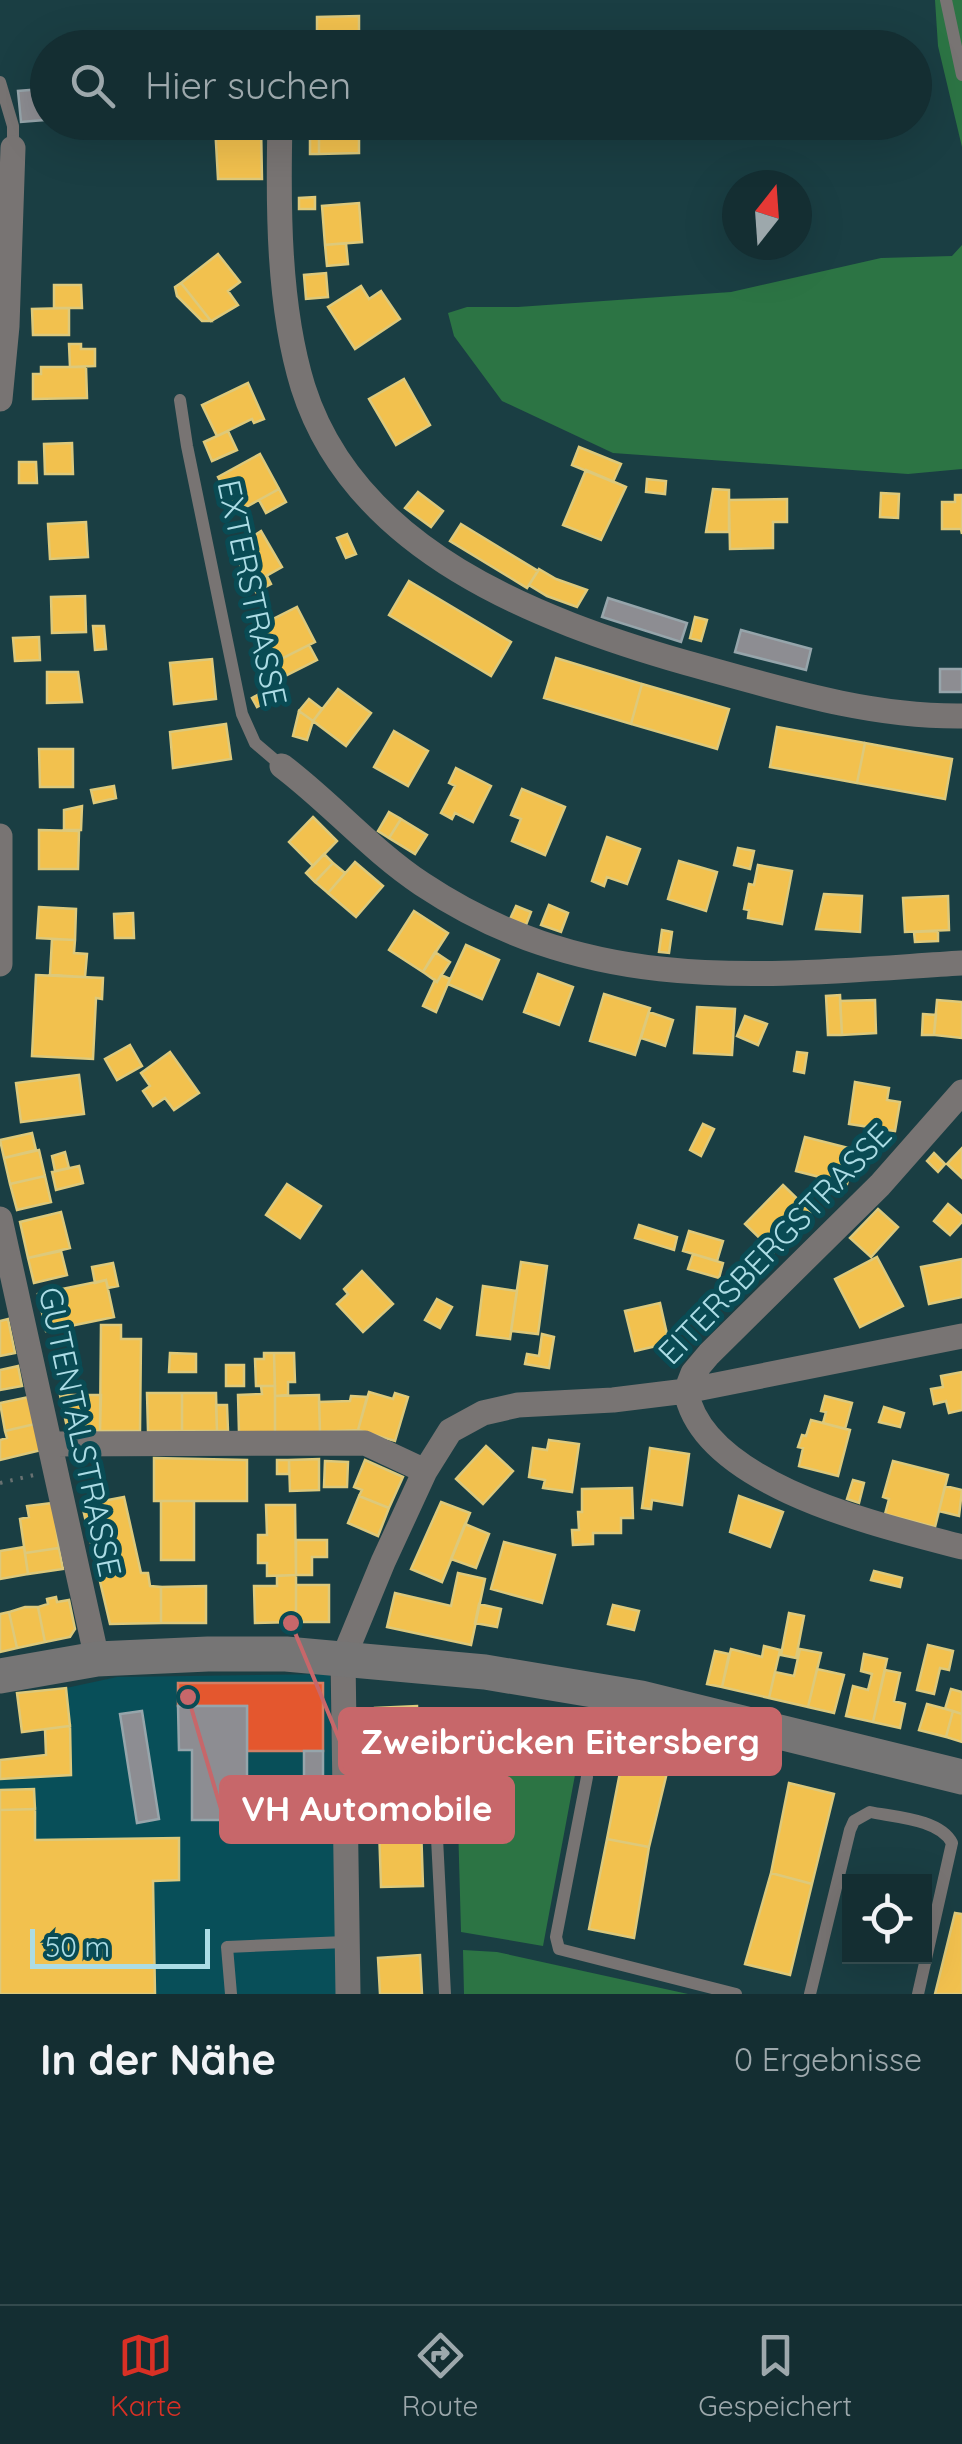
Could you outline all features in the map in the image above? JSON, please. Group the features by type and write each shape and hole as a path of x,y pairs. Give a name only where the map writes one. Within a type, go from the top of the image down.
{"main road":[{"path":"0,1676 97,1659 208,1654 343,1659 485,1672 589,1688 771,1728 962,1777"}],"street":[{"path":"280,140 285,277 304,387 344,470 376,508 468,576 523,606 584,629 804,696 868,710 962,716"},
{"path":"0,399 8,326 13,148"},
{"name":"EXTERSTRASSE","path":"282,766 312,788 391,862 422,884 503,929 550,947 600,960 702,974 783,976 962,963"},
{"path":"0,836 0,964"},
{"name":"EITERSBERGSTRASSE","path":"343,1659 382,1562 425,1471 450,1431 483,1413 518,1404 612,1400 686,1391 693,1373 709,1354 880,1185 962,1092"},
{"name":"GUTENTALSTRASSE","path":"0,1219 97,1659"},
{"path":"962,1336 686,1391 690,1408 717,1445 772,1482 813,1503 858,1519 962,1547"},
{"path":"50,1444 365,1443 425,1471"},
{"path":"343,1659 348,1994"}],"lane":[{"path":"946,0 962,75"},
{"path":"0,82 13,126 13,148"},
{"name":"EXTERSTRASSE","path":"180,400 186,446 242,714 256,744 282,766"},
{"path":"445,1994 432,1741 436,1728 452,1722 571,1746 583,1758 586,1777 556,1937 559,1949 736,1994"},
{"path":"810,1994 850,1830 854,1821 870,1812 937,1828 952,1843 918,1994"},
{"path":"230,1994 227,1947 345,1942"}],"path":[{"path":"0,1484 56,1470"}],"shaded area":[{"path":"330,1674 338,1994 0,1994 0,1779 70,1775 66,1688 117,1677"}],"green space":[{"path":"935,0 962,0 962,147 938,46"},
{"path":"962,245 962,469 908,474 613,453 502,401 454,336 448,313 467,307 731,292 881,258 952,256"},
{"path":"456,1750 575,1775 543,1946 461,1932"},
{"path":"463,1950 497,1952 688,1994 464,1994"}],"building: Wohnen":[{"path":"359,16 359,30 317,30 317,17"},
{"path":"216,140 261,140 262,179 218,179"},
{"path":"310,140 319,140 319,154 310,154"},
{"path":"319,140 359,140 359,153 319,154"},
{"path":"315,197 315,209 299,209 299,198"},
{"path":"359,203 362,242 325,245 322,206"},
{"path":"346,243 348,264 327,266 325,245"},
{"path":"218,254 240,282 228,291 238,305 211,321 181,283"},
{"path":"326,273 328,297 306,299 304,275"},
{"path":"181,283 211,321 202,321 177,296 175,287"},
{"path":"54,285 81,285 82,308 54,308"},
{"path":"361,286 369,299 381,291 400,319 355,349 328,307"},
{"path":"69,308 69,335 33,335 32,309"},
{"path":"69,344 95,349 95,366 70,367"},
{"path":"41,367 86,367 87,398 33,399 33,374 41,374"},
{"path":"404,379 430,425 396,445 369,399"},
{"path":"248,383 264,419 254,423 252,419 217,436 202,405"},
{"path":"228,431 237,450 212,461 204,442"},
{"path":"72,443 73,474 45,474 44,444"},
{"path":"579,447 621,464 613,482 572,465"},
{"path":"260,454 279,489 237,512 218,477"},
{"path":"19,462 36,462 37,483 19,483"},
{"path":"586,470 626,487 601,540 563,525"},
{"path":"647,479 666,481 665,494 646,492"},
{"path":"279,489 286,502 266,513 259,500"},
{"path":"713,489 729,490 729,532 706,532"},
{"path":"418,492 443,511 431,527 405,508"},
{"path":"881,493 899,494 898,518 880,517"},
{"path":"955,495 962,495 962,534 961,529 942,529 942,502 955,502"},
{"path":"787,499 787,522 773,522 773,548 730,549 729,500"},
{"path":"86,522 88,557 50,559 48,524"},
{"path":"461,524 538,571 527,588 450,541"},
{"path":"261,531 282,567 252,584 236,558 257,546 252,537"},
{"path":"347,534 356,554 346,558 337,538"},
{"path":"539,569 587,590 577,607 529,585"},
{"path":"267,576 271,584 256,592 252,584"},
{"path":"409,581 511,642 491,676 389,615"},
{"path":"85,596 86,632 52,633 51,597"},
{"path":"297,607 315,642 275,662 257,627"},
{"path":"695,617 707,620 701,641 690,638"},
{"path":"93,626 104,626 106,649 95,650"},
{"path":"39,637 40,660 15,661 13,638"},
{"path":"309,645 317,660 283,677 275,662"},
{"path":"556,658 642,684 631,724 544,698"},
{"path":"212,659 216,699 174,704 170,663"},
{"path":"47,672 78,672 82,702 47,703"},
{"path":"642,684 729,709 717,749 631,724"},
{"path":"270,688 275,697 257,707 252,698"},
{"path":"338,689 371,713 346,746 313,721"},
{"path":"309,699 322,709 313,721 299,711"},
{"path":"299,711 313,721 307,740 293,736"},
{"path":"226,724 231,759 173,768 170,732"},
{"path":"777,727 865,743 857,783 770,767"},
{"path":"394,731 428,751 408,786 374,767"},
{"path":"865,743 952,759 945,799 857,783"},
{"path":"39,749 73,749 73,787 40,787"},
{"path":"456,768 491,786 473,822 455,813 452,819 441,813 455,786 449,783"},
{"path":"114,786 116,798 94,803 91,790"},
{"path":"522,789 565,807 545,855 512,841 521,819 511,815"},
{"path":"82,806 81,830 64,830 64,810"},
{"path":"389,812 401,819 389,838 378,831"},
{"path":"313,817 337,841 313,866 289,842"},
{"path":"401,819 427,835 415,854 389,838"},
{"path":"39,830 79,831 78,869 39,869"},
{"path":"607,837 640,849 627,884 607,877 604,886 592,881"},
{"path":"738,848 754,851 750,869 734,865"},
{"path":"324,854 333,863 315,882 306,873"},
{"path":"679,861 717,872 706,911 668,899"},
{"path":"355,862 383,886 356,917 328,893"},
{"path":"333,863 345,873 328,893 315,882"},
{"path":"758,865 792,871 782,924 748,918 749,910 744,909"},
{"path":"824,894 862,896 860,932 816,929"},
{"path":"948,896 949,930 905,932 903,898"},
{"path":"549,905 568,913 561,932 541,925"},
{"path":"516,906 531,912 526,925 510,919"},
{"path":"39,907 76,909 75,940 37,938"},
{"path":"414,911 448,933 423,972 389,950"},
{"path":"133,913 134,938 115,938 114,914"},
{"path":"662,930 672,932 669,953 659,952"},
{"path":"938,931 938,941 915,942 914,932"},
{"path":"52,939 75,940 74,953 87,954 85,977 50,975"},
{"path":"466,945 499,960 482,999 448,984"},
{"path":"435,952 450,962 437,982 423,972"},
{"path":"538,974 573,987 559,1025 524,1012"},
{"path":"36,975 103,978 102,999 96,998 93,1059 32,1056"},
{"path":"441,975 450,979 436,1012 423,1006"},
{"path":"604,994 650,1008 635,1055 590,1041"},
{"path":"840,995 842,1035 828,1035 826,996"},
{"path":"875,1000 876,1033 842,1035 840,1001"},
{"path":"937,1000 962,1002 962,1038 934,1035"},
{"path":"697,1007 735,1009 732,1055 694,1053"},
{"path":"649,1012 673,1020 665,1046 641,1038"},
{"path":"923,1014 936,1015 934,1035 922,1035"},
{"path":"745,1016 767,1024 758,1045 737,1036"},
{"path":"130,1045 142,1066 117,1080 105,1059"},
{"path":"170,1052 199,1093 174,1110 165,1098 153,1106 143,1091 150,1086 141,1073"},
{"path":"797,1052 807,1053 804,1073 794,1071"},
{"path":"79,1075 84,1114 21,1122 16,1083"},
{"path":"855,1082 889,1088 887,1100 900,1102 895,1131 849,1124"},
{"path":"703,1124 714,1129 701,1156 690,1150"},
{"path":"32,1133 36,1150 4,1158 0,1140"},
{"path":"805,1137 856,1150 847,1184 796,1171"},
{"path":"962,1148 962,1178 947,1164"},
{"path":"39,1150 45,1176 10,1184 4,1158"},
{"path":"65,1152 69,1168 55,1171 52,1156"},
{"path":"934,1153 945,1164 938,1172 927,1161"},
{"path":"79,1166 83,1183 56,1190 52,1172"},
{"path":"45,1176 51,1202 17,1210 10,1184"},
{"path":"287,1184 321,1206 300,1238 266,1215"},
{"path":"783,1185 811,1212 774,1252 745,1224"},
{"path":"948,1204 962,1216 962,1222 950,1235 934,1221"},
{"path":"878,1209 898,1227 871,1257 850,1238"},
{"path":"61,1212 70,1248 28,1258 20,1222"},
{"path":"639,1225 677,1237 674,1250 635,1238"},
{"path":"689,1231 723,1241 717,1261 683,1251"},
{"path":"61,1251 67,1275 34,1283 28,1258"},
{"path":"693,1254 723,1263 719,1278 688,1269"},
{"path":"877,1257 903,1306 860,1327 835,1279"},
{"path":"962,1259 962,1297 929,1304 921,1267"},
{"path":"521,1262 547,1266 538,1334 511,1331"},
{"path":"113,1263 118,1286 108,1288 106,1280 95,1283 92,1267"},
{"path":"362,1271 393,1304 363,1332 337,1304 348,1294 344,1289"},
{"path":"106,1280 114,1317 46,1331 38,1294"},
{"path":"483,1286 517,1291 510,1339 477,1335"},
{"path":"437,1299 452,1307 440,1328 425,1320"},
{"path":"660,1303 669,1343 635,1351 625,1311"},
{"path":"8,1319 15,1353 0,1356 0,1321"},
{"path":"101,1325 121,1325 121,1339 141,1339 140,1431 100,1431"},
{"path":"542,1334 554,1337 549,1368 525,1364 527,1354 539,1356"},
{"path":"170,1353 196,1354 196,1372 169,1372"},
{"path":"264,1353 274,1353 275,1386 256,1386 255,1359 264,1359"},
{"path":"274,1353 294,1353 295,1382 288,1382 288,1395 275,1396"},
{"path":"226,1365 244,1365 244,1386 226,1386"},
{"path":"18,1366 22,1386 0,1390 0,1370"},
{"path":"962,1372 962,1410 949,1413 946,1401 934,1404 931,1389 943,1387 941,1376"},
{"path":"261,1386 275,1386 275,1433 239,1433 238,1395 262,1394"},
{"path":"369,1392 393,1399 395,1393 408,1397 395,1441 358,1430"},
{"path":"147,1393 182,1393 182,1431 148,1431"},
{"path":"182,1393 216,1393 217,1431 182,1431"},
{"path":"60,1395 101,1395 100,1431 68,1432"},
{"path":"319,1395 320,1432 275,1433 275,1396"},
{"path":"351,1396 367,1397 358,1430 320,1432 319,1402 350,1401"},
{"path":"825,1396 852,1403 845,1429 823,1423"},
{"path":"29,1397 35,1424 5,1431 0,1403"},
{"path":"216,1405 227,1405 228,1431 217,1431"},
{"path":"884,1407 904,1413 900,1427 879,1422"},
{"path":"811,1420 850,1430 838,1476 799,1466 803,1448 798,1447"},
{"path":"35,1424 41,1450 0,1460 0,1440 7,1438 5,1431"},
{"path":"549,1440 579,1444 572,1492 543,1488 545,1480 529,1477 533,1448 547,1450"},
{"path":"486,1446 513,1471 483,1504 456,1479"},
{"path":"650,1448 689,1454 682,1505 652,1500 651,1509 642,1508"},
{"path":"154,1458 247,1460 247,1501 154,1501"},
{"path":"319,1459 319,1490 290,1491 289,1460"},
{"path":"277,1460 289,1460 289,1474 277,1474"},
{"path":"365,1460 403,1477 389,1508 359,1496 362,1490 354,1487"},
{"path":"325,1461 348,1462 347,1487 324,1487"},
{"path":"893,1461 948,1475 935,1527 885,1514 889,1499 883,1497"},
{"path":"853,1480 864,1483 859,1503 847,1499"},
{"path":"945,1486 962,1490 959,1516 939,1511"},
{"path":"632,1488 633,1518 621,1518 621,1533 593,1533 593,1544 573,1545 572,1530 579,1530 578,1512 582,1512 582,1489"},
{"path":"359,1496 389,1508 378,1536 348,1523"},
{"path":"739,1496 783,1512 770,1547 730,1532"},
{"path":"124,1497 141,1573 148,1573 150,1586 161,1587 161,1623 110,1624 82,1505"},
{"path":"161,1501 194,1501 194,1560 161,1560"},
{"path":"441,1502 470,1513 442,1582 411,1569"},
{"path":"53,1503 59,1548 25,1553 20,1519 29,1517 27,1506"},
{"path":"266,1505 295,1505 296,1575 267,1576 267,1563 258,1563 258,1535 267,1535"},
{"path":"465,1524 489,1534 476,1568 451,1559"},
{"path":"296,1540 327,1540 327,1557 312,1557 312,1575 296,1575"},
{"path":"504,1542 555,1555 542,1603 491,1589"},
{"path":"24,1547 28,1574 0,1579 0,1551"},
{"path":"59,1548 63,1569 28,1574 25,1553"},
{"path":"874,1571 902,1578 900,1587 871,1580"},
{"path":"458,1573 485,1579 471,1645 387,1627 395,1593 451,1606"},
{"path":"296,1575 296,1622 255,1623 254,1586 277,1586 277,1576"},
{"path":"296,1585 329,1585 329,1622 296,1622"},
{"path":"206,1586 206,1623 161,1623 161,1587"},
{"path":"56,1597 57,1602 69,1600 75,1629 70,1637 45,1642 38,1607"},
{"path":"479,1604 501,1609 497,1627 475,1623"},
{"path":"613,1605 639,1611 634,1630 608,1624"},
{"path":"38,1607 45,1642 17,1648 9,1612"},
{"path":"9,1612 17,1648 0,1652 0,1614"},
{"path":"789,1613 804,1616 796,1658 781,1655"},
{"path":"928,1645 953,1651 949,1670 940,1668 934,1694 917,1690"},
{"path":"764,1646 780,1650 769,1698 722,1687 731,1649 762,1657"},
{"path":"800,1649 821,1653 808,1707 769,1698 775,1672 794,1676"},
{"path":"715,1651 729,1654 722,1687 707,1684"},
{"path":"864,1654 887,1659 873,1722 846,1716 853,1686 868,1690 872,1674 861,1671"},
{"path":"817,1669 844,1675 834,1713 808,1707"},
{"path":"885,1670 900,1673 894,1701 905,1704 900,1728 873,1722"},
{"path":"66,1688 70,1726 22,1732 17,1693"},
{"path":"951,1689 962,1692 962,1714 945,1709"},
{"path":"927,1704 953,1711 946,1737 919,1730"},
{"path":"417,1706 420,1796 378,1797 375,1708"},
{"path":"953,1711 962,1714 962,1742 946,1737"},
{"path":"70,1726 71,1775 0,1779 0,1760 46,1755 45,1729"},
{"path":"625,1747 671,1756 649,1847 607,1839"},
{"path":"789,1783 834,1794 812,1884 771,1873"},
{"path":"34,1789 35,1809 0,1810 0,1790"},
{"path":"420,1796 423,1886 381,1887 378,1797"},
{"path":"35,1809 35,1840 179,1838 179,1880 153,1881 155,1994 0,1994 0,1810"},
{"path":"607,1839 649,1847 634,1938 589,1929"},
{"path":"771,1873 812,1884 790,1975 745,1964"},
{"path":"955,1913 962,1914 962,1994 935,1994"},
{"path":"420,1955 422,1994 380,1994 378,1958"}],"building: Handel":[{"path":"178,1683 323,1683 323,1751 247,1751 247,1706 178,1706"}],"building: Industrie":[{"path":"30,90 30,121 21,122 18,91"},
{"path":"608,598 687,623 681,642 602,617"},
{"path":"741,630 811,649 806,670 735,652"},
{"path":"940,669 962,669 962,692 940,692"},
{"path":"178,1706 247,1706 247,1788 239,1788 239,1820 192,1820 192,1750 179,1750"},
{"path":"142,1711 159,1819 137,1823 120,1714"},
{"path":"304,1751 323,1751 323,1820 239,1820 239,1801 304,1801"}],"place":[{"name":"Zweibrücken Eitersberg","path":"291,1623"},
{"name":"VH Automobile","path":"188,1697"}]}
